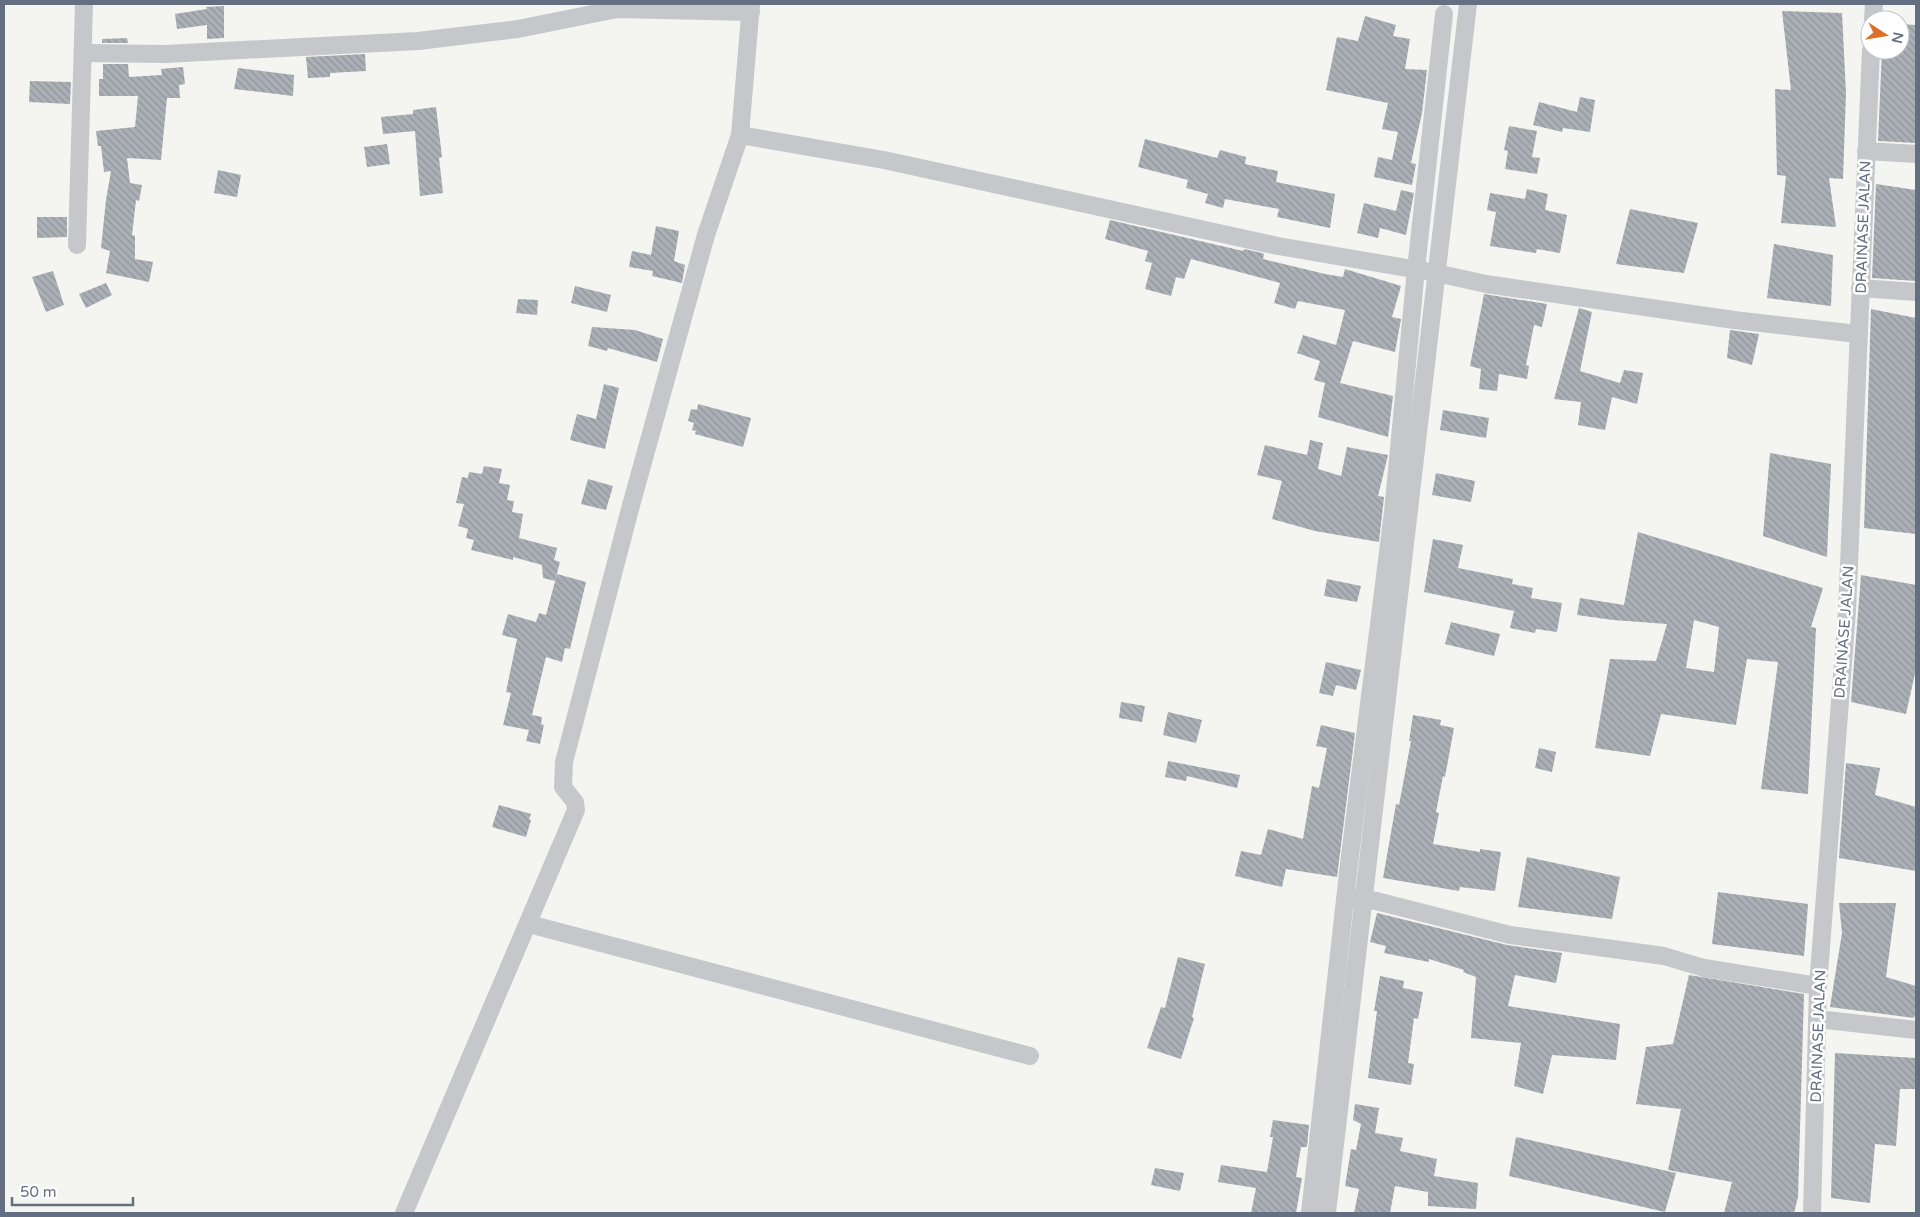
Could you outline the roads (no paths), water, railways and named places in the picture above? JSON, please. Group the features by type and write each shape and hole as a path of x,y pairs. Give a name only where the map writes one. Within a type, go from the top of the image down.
{"street":[{"path":"78,244 84,4"},
{"path":"1310,1213 1354,898 1436,273 1468,4"},
{"path":"83,53 165,54 418,41 518,29 617,9 751,8 740,135 706,235 564,762 563,787 575,802 576,810 529,924 404,1213"},
{"path":"1328,1213 1354,898 1416,269 1444,14"},
{"name":"DRAINASE JALAN","path":"1812,1213 1818,986 1847,611 1871,60"},
{"path":"740,135 884,160 1278,246 1416,269 1486,284 1734,320 1858,334"},
{"path":"1866,151 1916,154"},
{"path":"1860,288 1916,292"},
{"path":"1354,898 1510,935 1664,956 1704,968 1818,986"},
{"path":"529,924 1030,1056"},
{"path":"1818,1019 1916,1030"}]}
